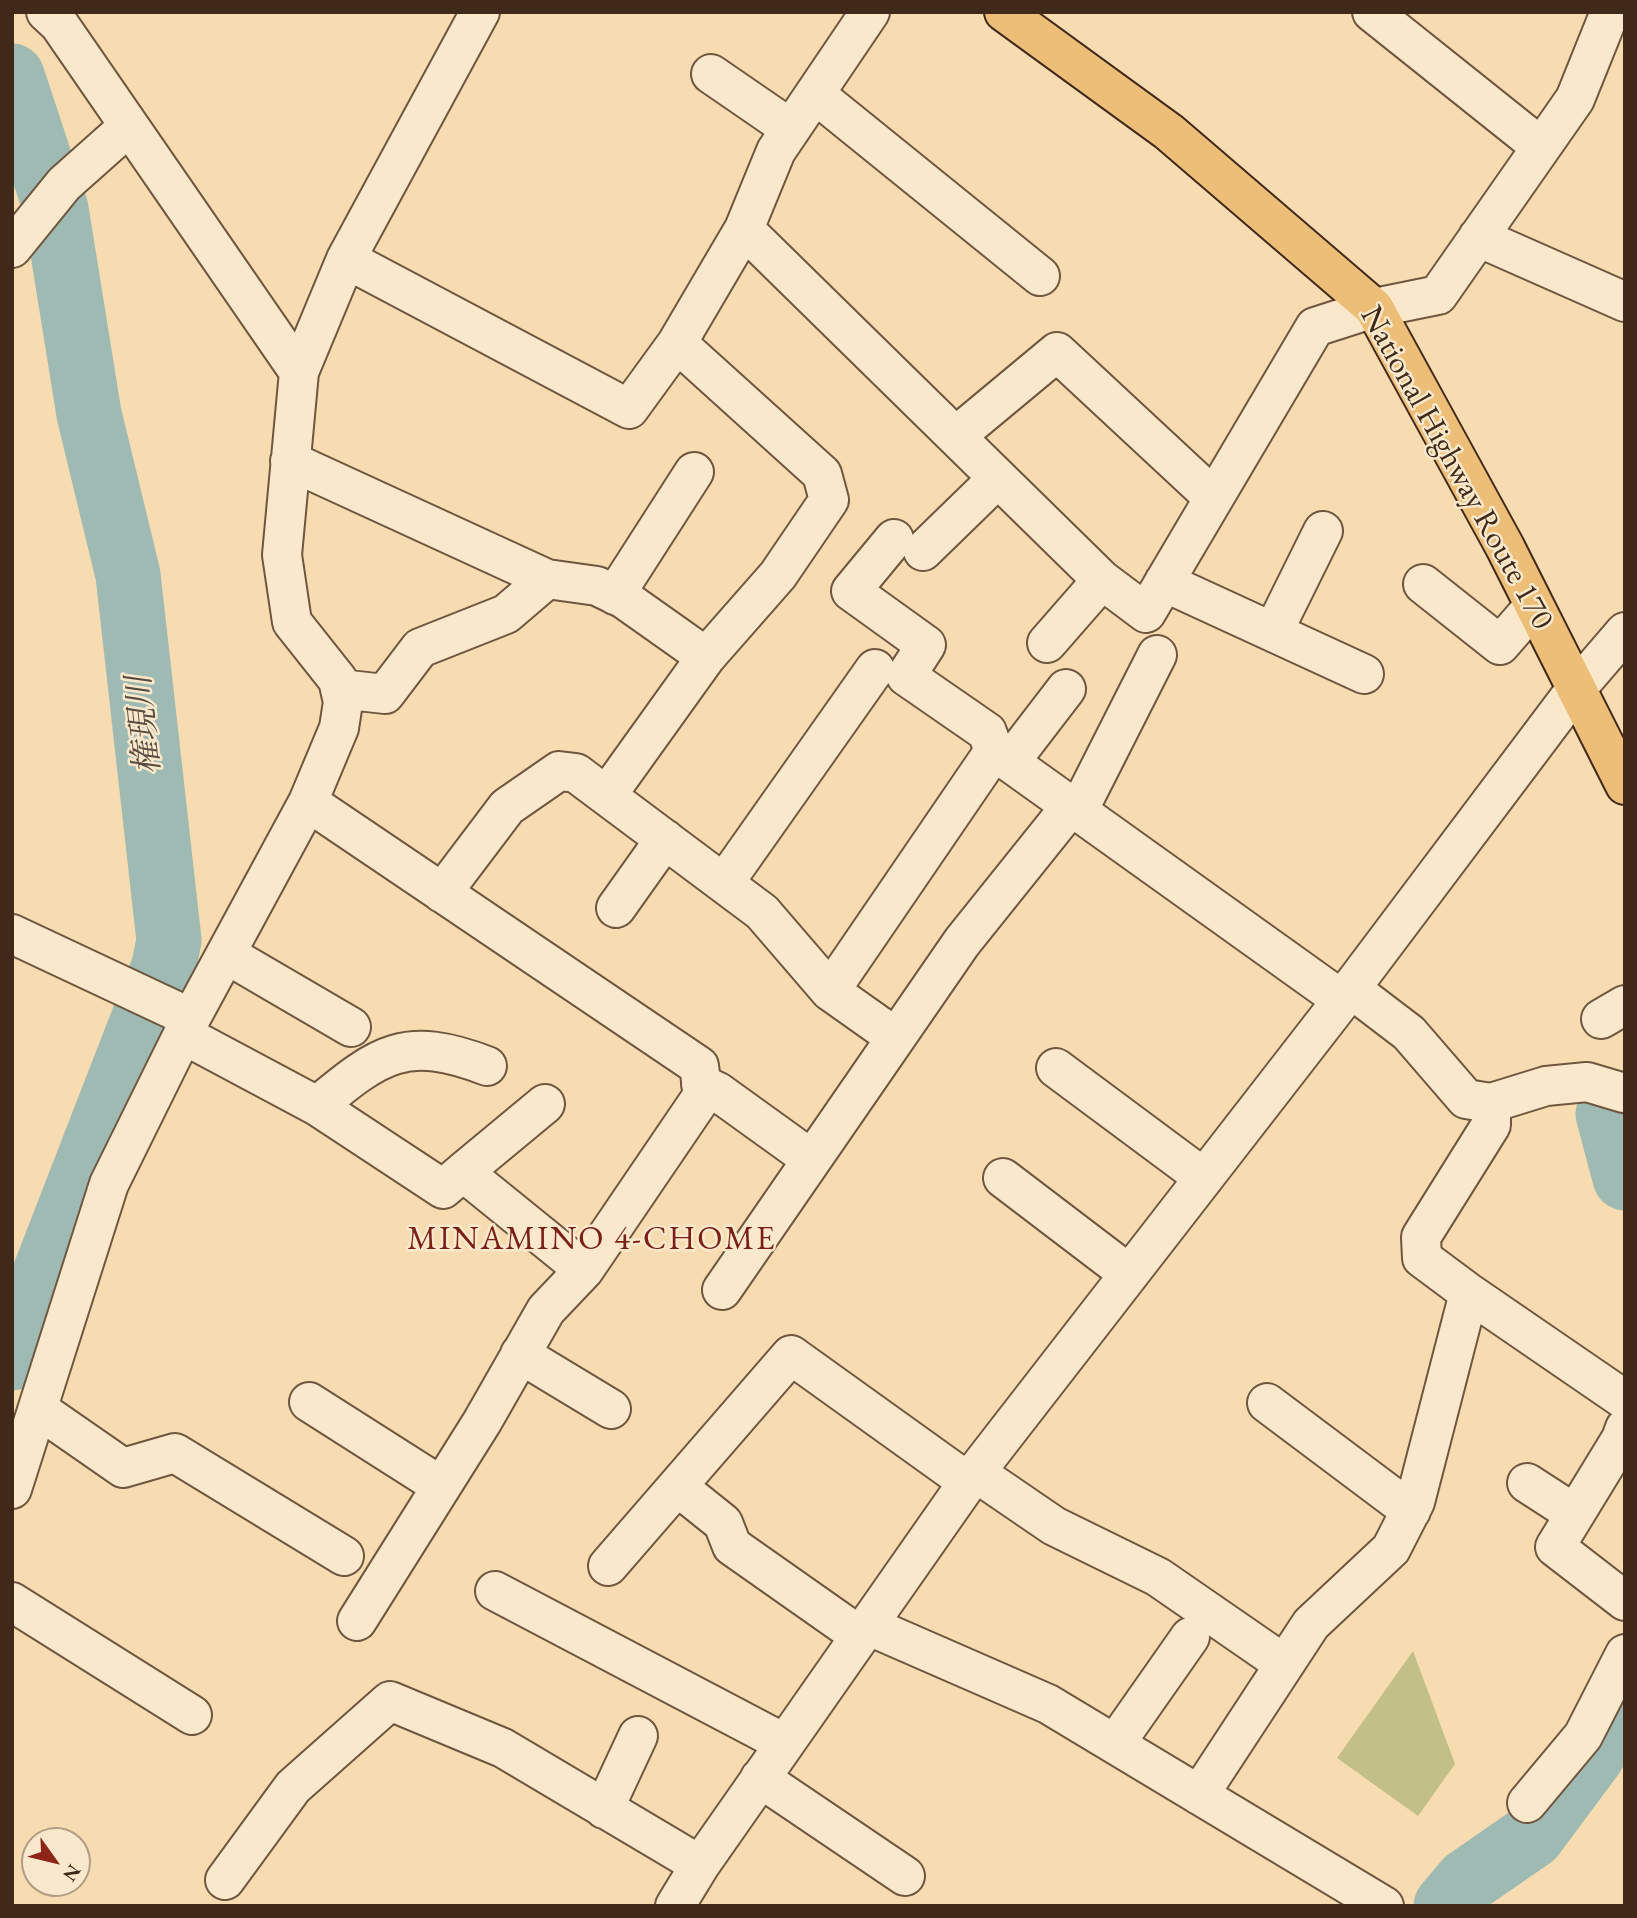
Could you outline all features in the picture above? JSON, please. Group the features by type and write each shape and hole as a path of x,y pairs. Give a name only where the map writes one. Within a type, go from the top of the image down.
{"highway":[{"name":"National Highway Route 170","path":"1004,12 1169,132 1374,307 1534,606 1625,785"}],"street":[{"path":"46,12 59,24 299,372"},
{"path":"12,1489 109,1184 168,1013 226,954 308,802 340,728 343,702 338,680 292,622 282,555 299,372 346,259 480,12"},
{"path":"346,259 629,408 677,343 744,229 776,151 870,12"},
{"path":"1372,12 1541,147"},
{"path":"744,229 1102,580 1146,613 1315,327 1374,307 1438,295 1575,99 1610,12"},
{"path":"1619,12 1625,15"},
{"path":"711,74 791,128"},
{"path":"815,94 1040,276"},
{"path":"12,248 54,195 128,127"},
{"path":"1478,237 1625,302"},
{"path":"607,795 706,657 778,575 829,500 822,474 677,343"},
{"path":"956,436 1056,352 1214,498"},
{"path":"290,461 547,579 597,586 615,595 706,657"},
{"path":"615,595 694,472"},
{"path":"998,478 851,591 926,645 906,676 987,732 1002,756 1074,808 1346,994 1409,1032 1466,1099 1491,1103 1546,1086 1587,1082 1617,1097"},
{"path":"1273,632 1323,531"},
{"path":"340,689 385,694 420,648 506,614 547,579"},
{"path":"1048,643 1102,580"},
{"path":"1164,582 1364,674"},
{"path":"1423,584 1500,645 1534,606"},
{"path":"675,1906 699,1865 972,1477 1346,994 1576,689 1625,632"},
{"path":"722,1290 962,942 1074,808 1157,655"},
{"path":"724,883 874,669"},
{"path":"830,991 1002,756 1066,689"},
{"path":"442,893 507,807 559,771 576,773 762,912 830,991 895,1037"},
{"path":"308,802 699,1066 703,1094 584,1270 546,1310 442,1486 357,1621"},
{"path":"616,908 665,839"},
{"path":"12,934 168,1013 443,1189 545,1104"},
{"path":"226,954 351,1027"},
{"path":"317,1106 351,1078 384,1058 414,1049 451,1052 487,1066"},
{"path":"1056,1068 1204,1178"},
{"path":"701,1084 718,1092 811,1159"},
{"path":"1491,1103 1491,1125 1421,1237 1422,1258 1625,1400"},
{"path":"463,1172 584,1270"},
{"path":"1003,1178 1129,1274"},
{"path":"1199,1795 1311,1624 1391,1549 1411,1511 1469,1293"},
{"path":"520,1354 611,1409"},
{"path":"608,1566 790,1355 972,1477 1054,1526 1158,1577 1284,1664"},
{"path":"309,1402 442,1486"},
{"path":"1267,1403 1411,1511"},
{"path":"38,1409 123,1468 175,1452 344,1556"},
{"path":"1625,1428 1621,1439 1555,1547 1625,1601"},
{"path":"1527,1483 1575,1514"},
{"path":"678,1486 723,1523 732,1546 864,1630 1048,1704 1384,1906"},
{"path":"495,1591 785,1744"},
{"path":"12,1602 192,1715"},
{"path":"1115,1744 1190,1637"},
{"path":"1527,1802 1584,1736 1625,1654"},
{"path":"225,1881 293,1787 390,1701 503,1748 699,1865"},
{"path":"604,1808 638,1736"},
{"path":"760,1778 905,1876"}],"shaded area":[{"path":"1413,1651 1455,1764 1418,1816 1337,1758"}],"waterway":[{"name":"権現川","path":"12,76 56,209 89,414 128,575 169,940 164,966 12,1358"},
{"path":"1608,1114 1625,1178"},
{"path":"1446,1906 1467,1881 1532,1836 1593,1754 1625,1689"}],"district":[{"name":"MINAMINO 4-CHOME","path":"592,1240"}]}
